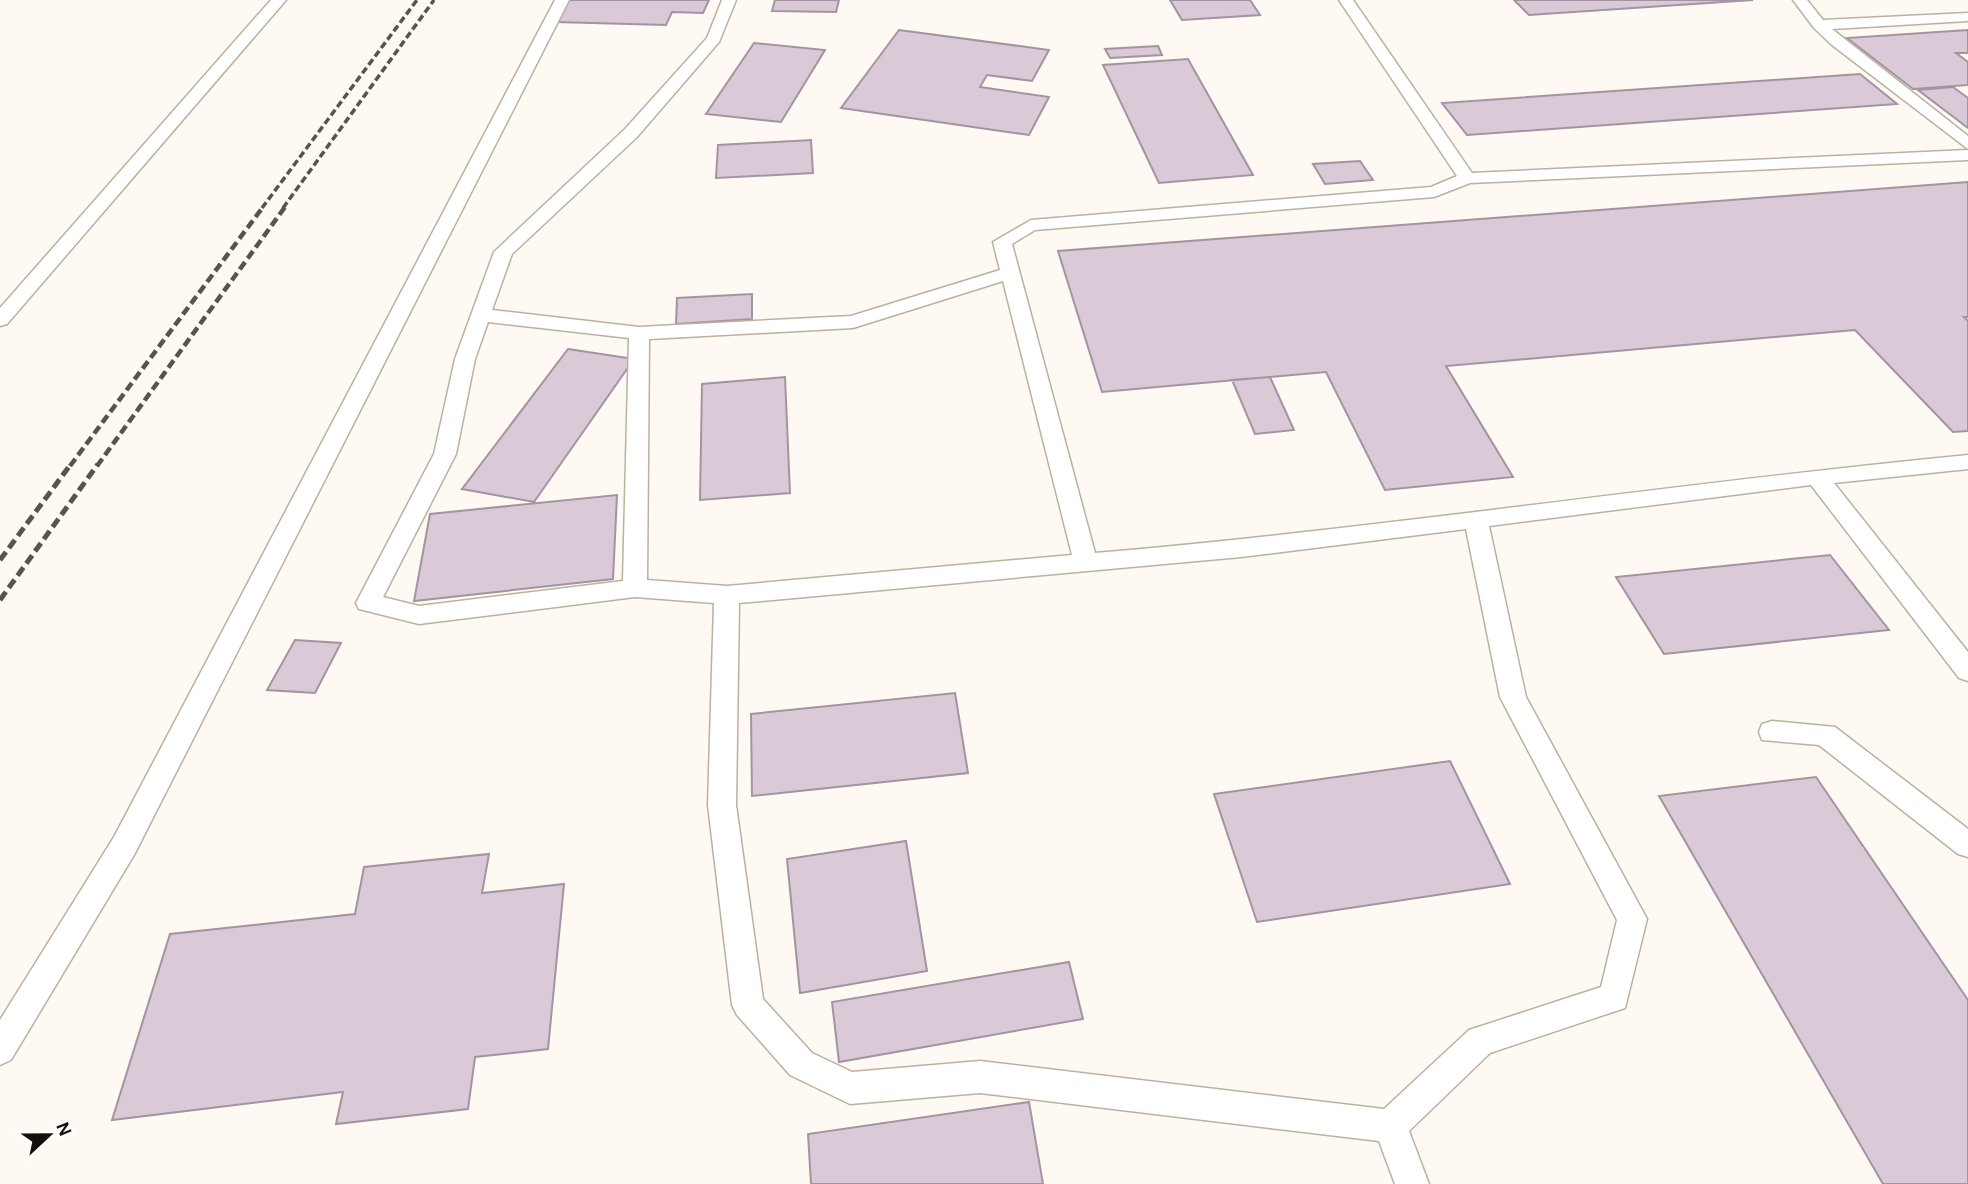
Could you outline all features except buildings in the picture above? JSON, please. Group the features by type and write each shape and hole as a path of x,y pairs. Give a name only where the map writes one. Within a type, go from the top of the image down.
{"lane":[{"path":"0,320 279,0"},
{"path":"0,1049 124,846 562,0"},
{"path":"729,0 714,39 631,133 503,252 465,359 445,454 368,603 419,615 635,588 727,595 1241,549 1816,478 1968,462"},
{"path":"1346,0 1466,178"},
{"path":"1800,0 1819,25 1837,42 1968,144"},
{"path":"1819,25 1968,17"},
{"path":"1086,563 1002,242 1031,225 1434,192 1466,178 1968,155"},
{"path":"482,315 639,333 853,321 1009,273"},
{"path":"635,588 639,333"},
{"path":"1816,478 1968,671"},
{"path":"1390,1126 1480,1041 1614,998 1632,919 1513,697 1476,520"},
{"path":"727,595 722,805 748,1005 801,1064 850,1088 980,1077 1390,1126"},
{"path":"1772,732 1825,735 1968,845"},
{"path":"1390,1126 1412,1184"}],"railway":[{"path":"262,208 417,0"},
{"path":"283,208 434,0"},
{"path":"70,466 263,207"},
{"path":"97,466 285,207"},
{"path":"0,560 71,464"},
{"path":"0,600 98,464"}]}
